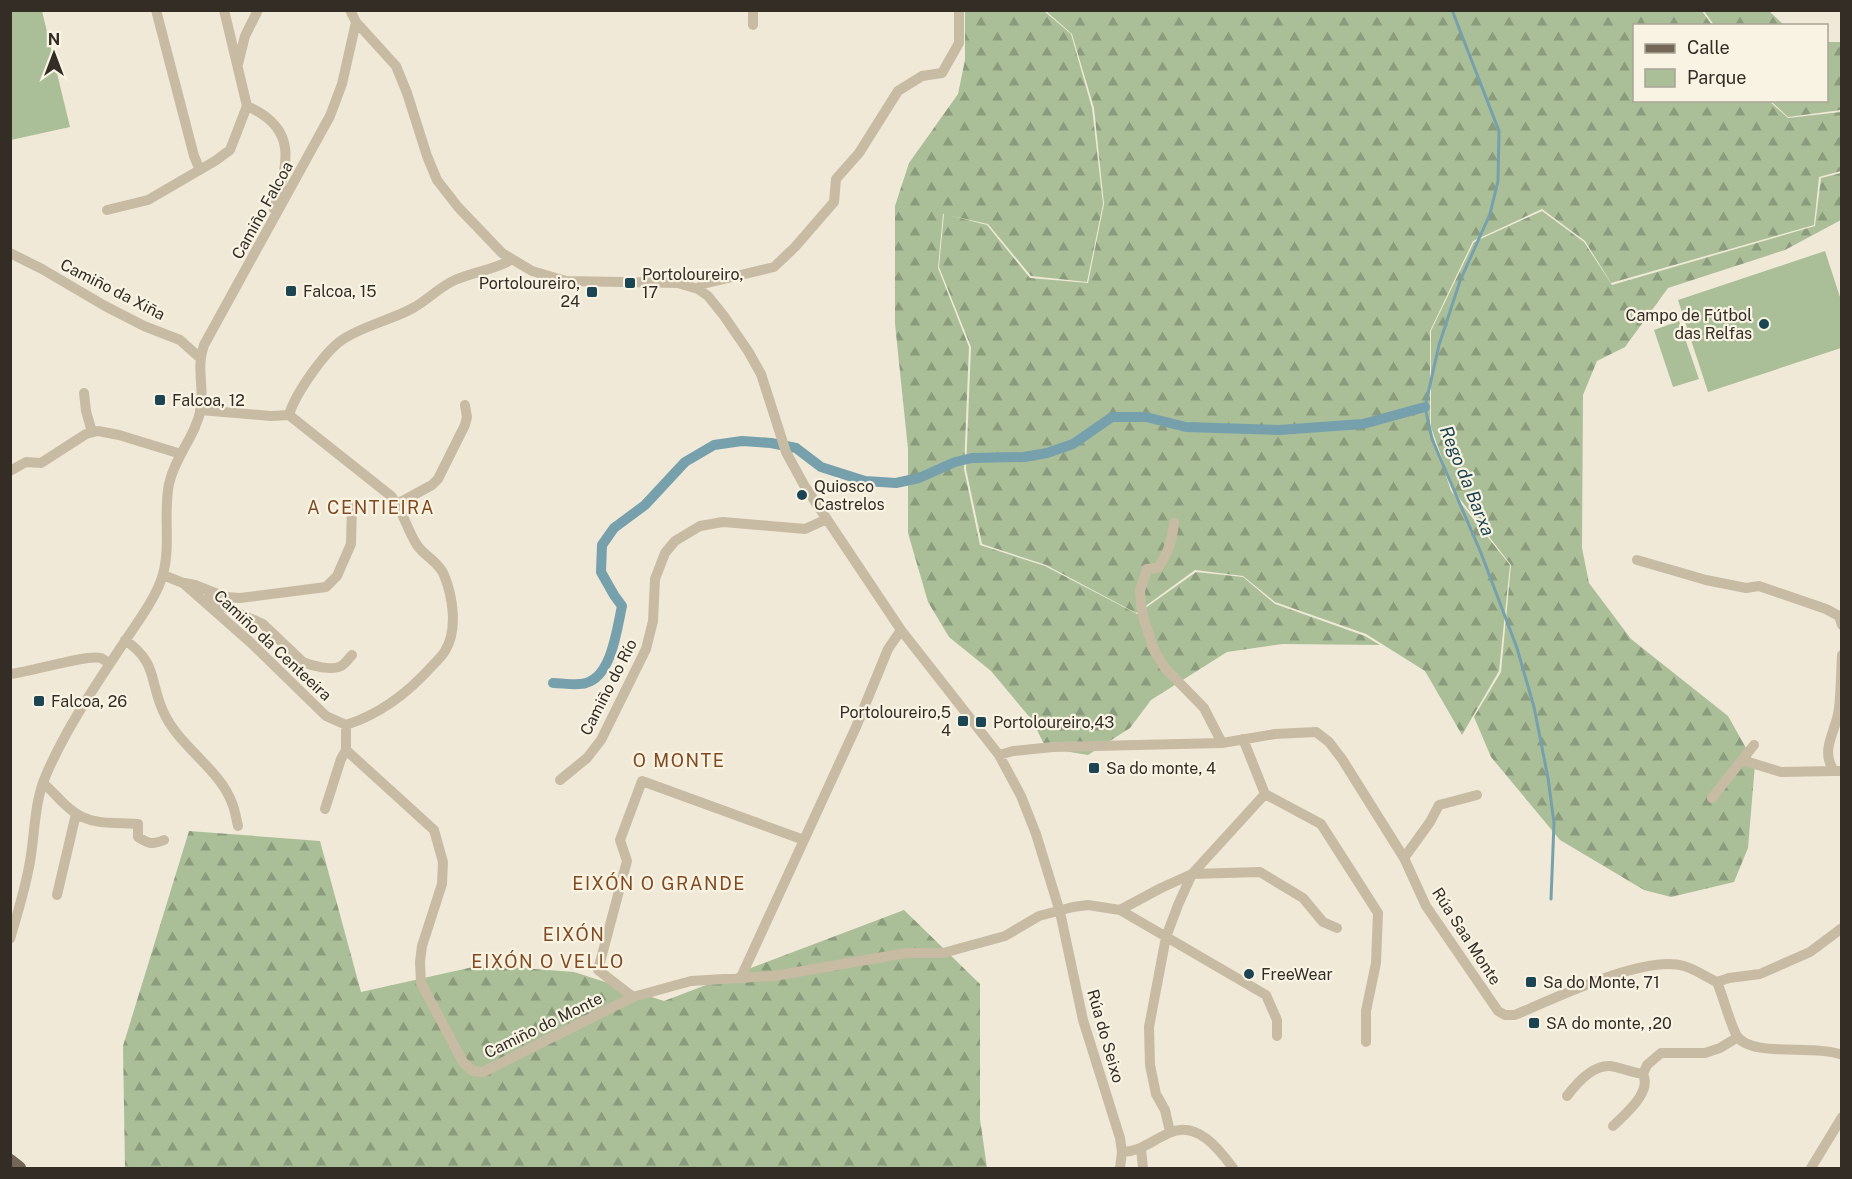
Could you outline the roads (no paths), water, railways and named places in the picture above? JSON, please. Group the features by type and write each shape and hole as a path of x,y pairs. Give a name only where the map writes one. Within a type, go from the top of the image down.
{"main road":[{"path":"10,1161 19,1168"}],"street":[{"path":"156,10 194,156 200,170"},
{"path":"350,10 357,22 396,66 437,180 458,207 511,260 532,271 566,281 678,283 698,288 774,267 795,247 834,202 836,179 859,153 898,91 922,76 942,73 958,43 958,10"},
{"path":"753,10 753,25"},
{"path":"107,210 148,200 230,150 248,106 224,14"},
{"path":"224,14 232,27 242,33"},
{"path":"238,64 242,33 255,16"},
{"name":"Camiño Falcoa","path":"163,575 168,490 173,470 192,435 200,410 202,397 200,357 204,345 330,116 342,84 357,22"},
{"path":"231,45 234,34 242,33"},
{"path":"248,106 262,112 275,126 284,141 287,153 286,165 269,228"},
{"name":"Camiño da Xiña","path":"10,254 42,269 134,321 180,340 200,357"},
{"path":"289,415 297,397 336,344 412,308 443,286 493,269 511,260"},
{"name":"Rúa do Seixo","path":"698,288 708,296 724,316 761,374 786,452 804,484 901,630 999,755 1021,796 1036,834 1060,912 1083,1020 1120,1138 1122,1152 1119,1168"},
{"path":"84,393 92,432"},
{"path":"397,504 432,485 438,479 465,425 465,405"},
{"path":"200,410 272,416 289,415 382,489 397,504 418,547 444,573 454,614 445,652 395,701 362,720 346,724 346,750 325,809"},
{"path":"10,471 26,462 38,464 47,461 73,442 92,432 119,435 181,454"},
{"name":"Camiño da Centeeira","path":"163,575 225,597 240,598 326,587 337,576 351,544 352,505"},
{"name":"Camiño do Río","path":"560,780 587,758 601,740 646,649 653,621 655,579 665,553 675,541 700,526 723,522 805,529 827,519"},
{"path":"1174,524 1168,554 1158,568 1147,569 1140,591 1144,620 1155,652 1166,668 1204,708 1222,742"},
{"path":"1637,560 1706,580 1746,588 1759,586 1826,609 1839,616 1842,625"},
{"path":"10,939 27,878 38,800 43,783 89,693 110,664 163,575"},
{"name":"Camiño da Centeeira","path":"183,582 250,642 326,716 346,724"},
{"name":"Camiño da Centeeira","path":"198,596 263,624 309,665 334,667 342,665 352,655"},
{"path":"741,977 856,727 888,649 901,630"},
{"path":"125,640 148,661 163,711 176,733 224,789 232,802 238,826"},
{"path":"1838,771 1827,761 1828,745 1839,711 1842,655"},
{"path":"10,674 88,658 102,658 110,664"},
{"name":"Rúa Saa Monte","path":"999,755 1013,751 1053,747 1222,742 1306,731 1316,732 1323,736 1342,759 1404,858 1426,906 1498,1011 1505,1016 1515,1015 1618,974 1648,965 1671,963 1683,965 1717,982"},
{"path":"1243,739 1265,794 1321,824 1378,913 1376,963 1366,1011 1365,1042"},
{"path":"1712,798 1754,745"},
{"name":"Camiño do Monte","path":"346,750 423,819 434,830 438,840 442,862 442,884 422,946 421,983 463,1062 473,1071 483,1071 633,997 691,981 774,976 906,953 944,953 1005,936 1039,916 1088,905 1120,910"},
{"path":"1742,760 1781,772 1838,771"},
{"name":"Camiño do Monte","path":"633,997 598,970 627,861 620,840 642,781 804,840"},
{"path":"43,783 76,814 93,822 138,824 138,837 148,844 153,845 164,840"},
{"path":"1170,1132 1165,1110 1156,1094 1150,1065 1149,1027 1166,937 1192,874 1265,794"},
{"path":"1404,858 1430,822 1439,805 1477,795"},
{"path":"57,895 76,814"},
{"path":"1120,910 1192,874 1260,872 1304,898 1323,922 1337,928"},
{"path":"1120,910 1266,995 1277,1020 1277,1036"},
{"path":"1842,928 1810,952 1760,974 1717,982 1738,1037 1750,1045 1763,1049 1823,1050 1842,1055"},
{"path":"1613,1126 1642,1094 1646,1083 1643,1074 1647,1065 1661,1053 1705,1053 1720,1048 1738,1037"},
{"path":"1567,1096 1589,1073 1605,1066 1643,1074"},
{"path":"1811,1168 1842,1117"},
{"path":"1122,1152 1141,1149 1170,1132 1183,1130 1211,1140 1233,1168"},
{"path":"1141,1149 1143,1168"}],"waterway":[{"name":"Rego da Barxa","path":"1452,10 1499,131 1498,181 1490,214 1460,281 1439,345 1425,407 1432,439 1481,553 1517,648 1534,707 1554,823 1551,899"},
{"path":"553,683 582,684 595,679 602,671 612,650 622,606 601,572 602,545 614,528 645,505 685,462 714,445 742,441 796,448 821,467 865,481 896,483 919,478 955,462 972,458 1024,457 1047,453 1073,444 1112,417 1146,417 1186,427 1279,430 1363,424 1425,407"}],"place":[{"name":"Portoloureiro, 17","path":"630,283"},
{"name":"Falcoa, 15","path":"291,291"},
{"name":"Portoloureiro, 24","path":"592,292"},
{"name":"Campo de Fútbol das Relfas","path":"1764,324"},
{"name":"Falcoa, 12","path":"160,400"},
{"name":"Quiosco Castrelos","path":"802,495"},
{"name":"Falcoa, 26","path":"39,701"},
{"name":"Portoloureiro,5 4","path":"963,721"},
{"name":"Portoloureiro,43","path":"981,722"},
{"name":"Sa do monte, 4","path":"1094,768"},
{"name":"FreeWear","path":"1249,974"},
{"name":"Sa do Monte, 71","path":"1531,982"},
{"name":"SA do monte, ,20","path":"1534,1023"}],"district":[{"name":"A CENTIEIRA","path":"371,508"},
{"name":"O MONTE","path":"679,761"},
{"name":"EIXÓN O GRANDE","path":"659,884"},
{"name":"EIXÓN","path":"574,935"},
{"name":"EIXÓN O VELLO","path":"548,962"}]}
